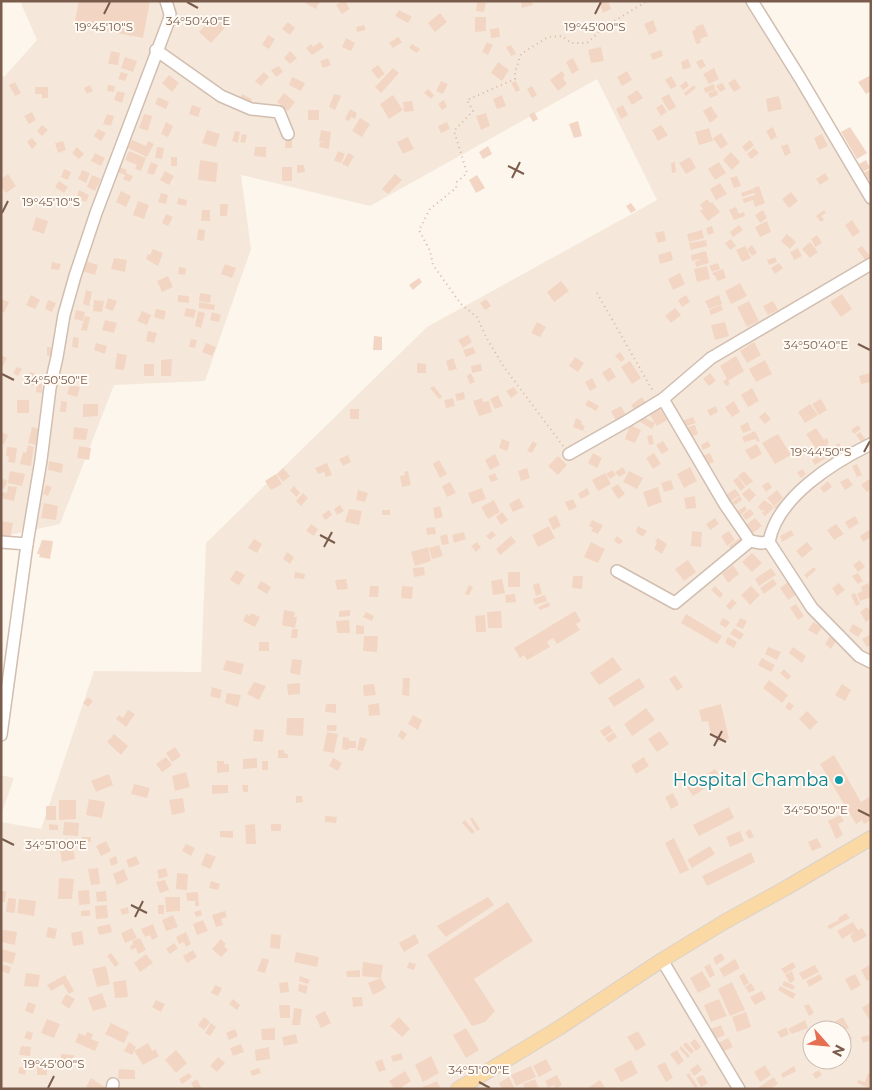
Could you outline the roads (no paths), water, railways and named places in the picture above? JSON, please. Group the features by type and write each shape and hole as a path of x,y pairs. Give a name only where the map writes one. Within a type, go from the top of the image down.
{"main road":[{"path":"458,1089 559,1028 726,920 786,888 871,838"}],"street":[{"path":"1,735 50,388 64,315 74,276 96,213 156,50 169,20 170,14 166,1"},
{"path":"752,1 871,198"},
{"path":"156,50 221,96 251,109 279,112 288,134"},
{"path":"569,454 628,422 663,399 711,358 871,264"},
{"path":"663,399 724,503 750,541 770,542"},
{"path":"871,444 831,466 806,484 780,515 770,542 812,608 859,656 871,662"},
{"path":"617,571 675,603 750,541"},
{"path":"1,542 27,544"},
{"path":"662,960 739,1089"}],"place":[{"name":"Hospital Chamba","path":"839,780"}]}
